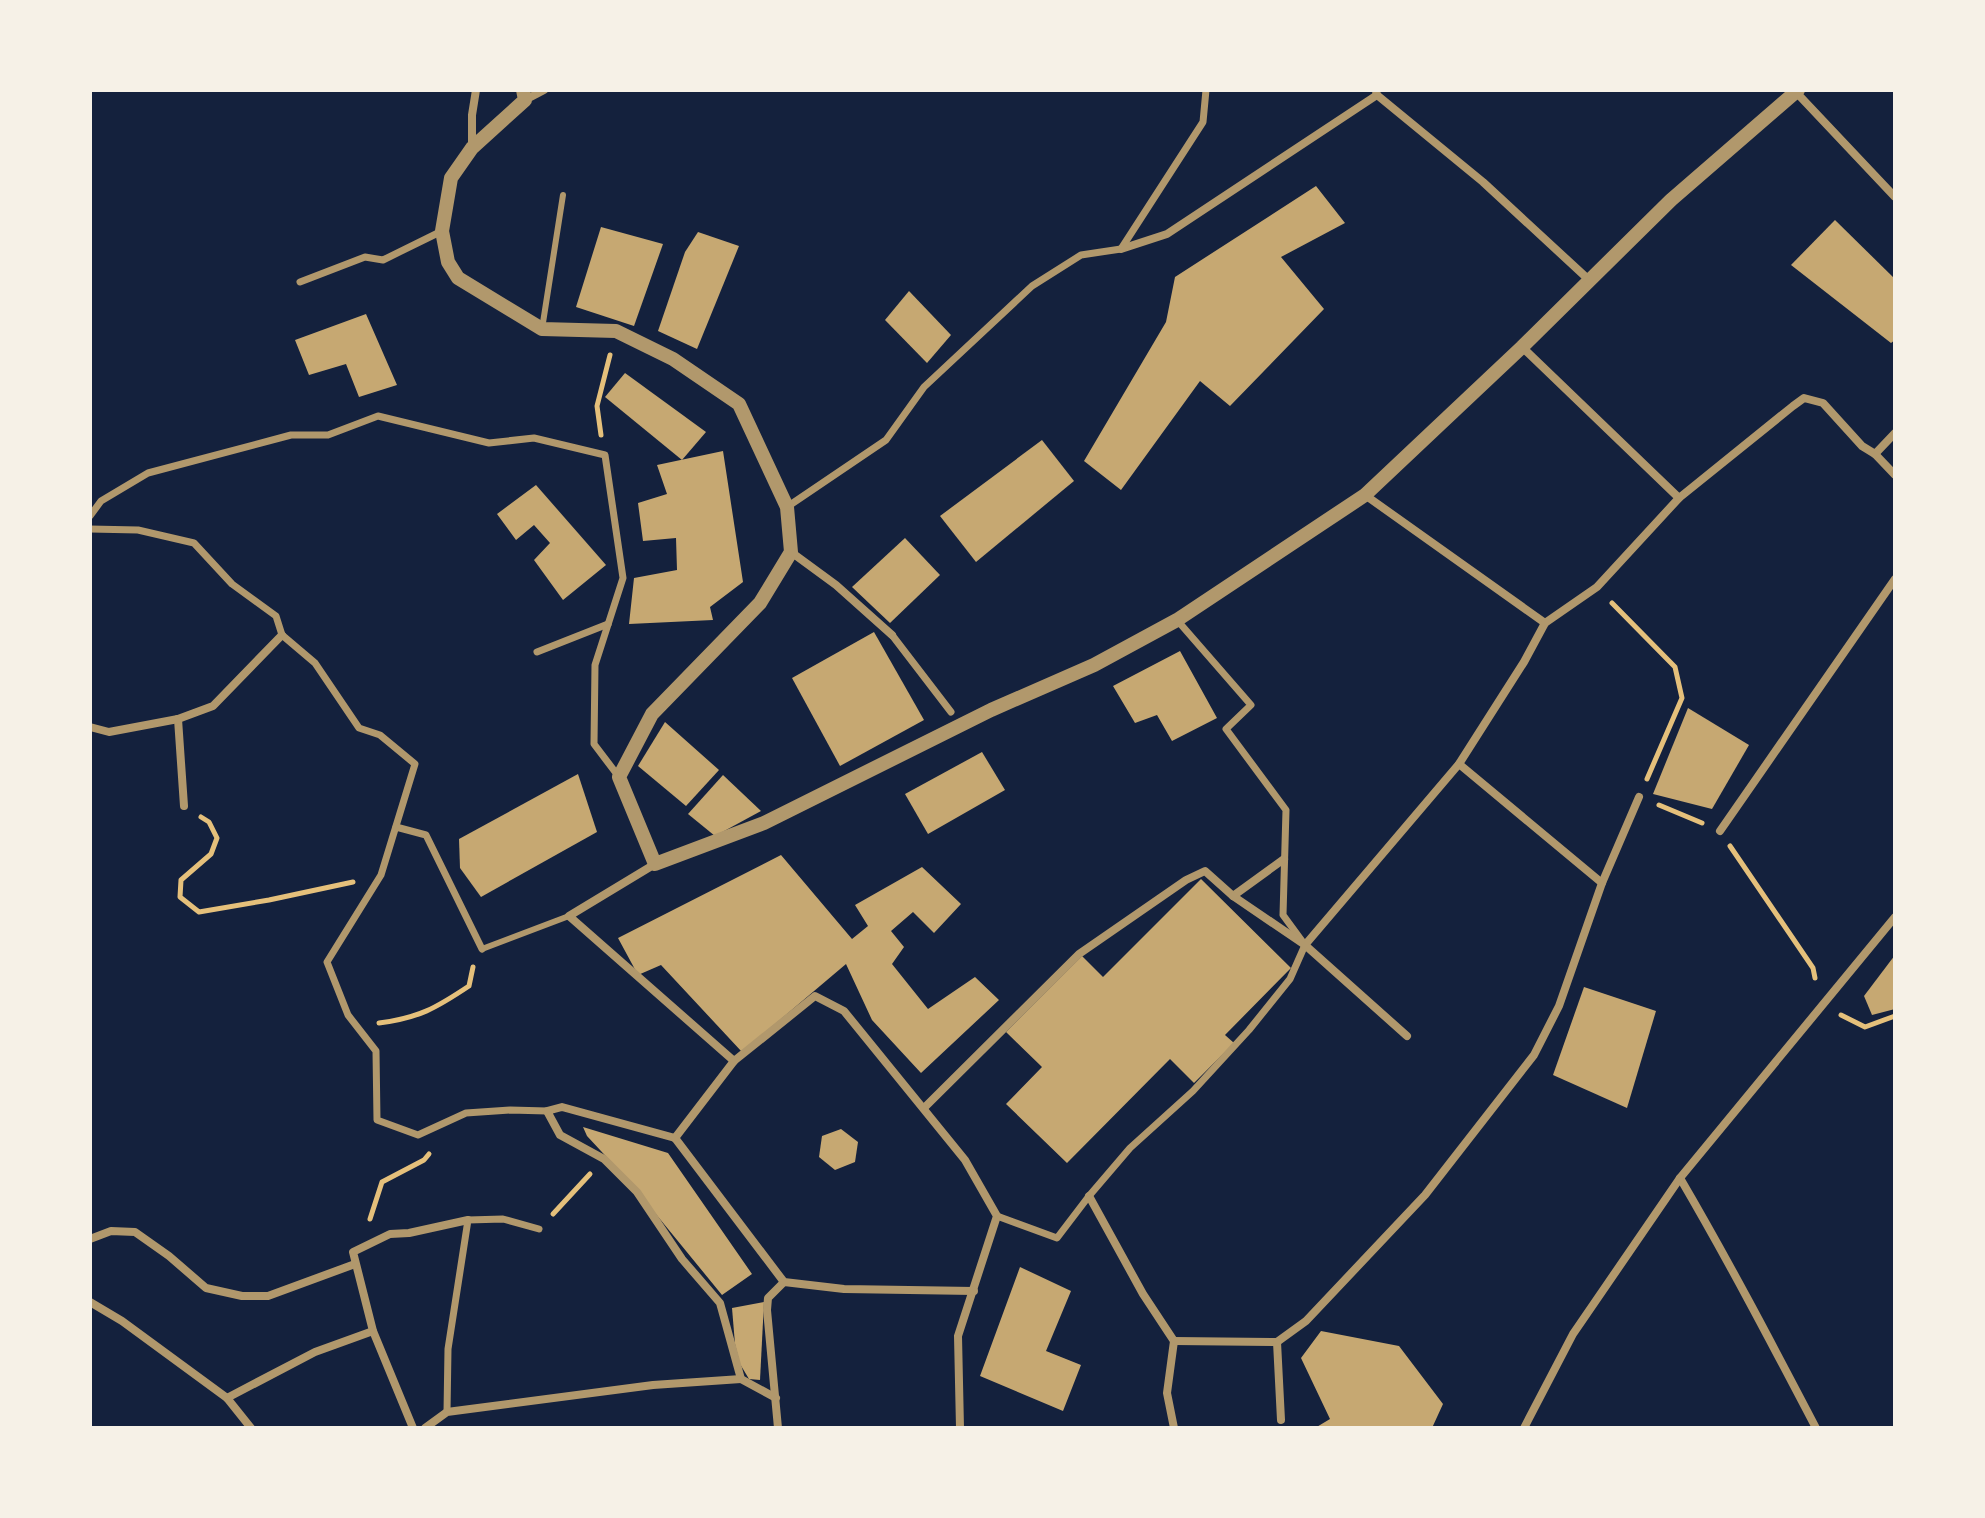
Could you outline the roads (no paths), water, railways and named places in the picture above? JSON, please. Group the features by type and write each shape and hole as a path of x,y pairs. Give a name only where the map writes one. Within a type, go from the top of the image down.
{"street":[{"path":"472,148 476,90"},
{"path":"544,90 524,95 472,148 451,178 442,231 448,262 458,278 542,329 616,331 673,359 739,404 787,507 791,552 760,603 652,714 619,777"},
{"path":"1121,249 1203,122 1206,90"},
{"path":"734,1061 569,916 655,864 764,823 988,704 1094,665 1177,620 1365,495 1522,347 1671,200 1796,91 1895,197"},
{"path":"787,507 886,440 924,387 1032,286 1081,255 1121,249 1167,234 1377,93 1483,182 1588,279"},
{"path":"300,282 365,257 383,260 442,231"},
{"path":"1522,347 1679,498"},
{"path":"675,1138 734,1061 815,996 844,1011 965,1160 997,1216 1057,1238 1130,1148 1193,1091 1290,979 1305,945 1459,764 1545,623 1597,587 1679,498 1804,398 1823,403 1862,446 1875,454 1895,475"},
{"path":"90,516 101,501 148,473 291,435 328,435 378,416 489,443 534,438 605,455 623,578 595,665 594,744 619,777 655,864"},
{"path":"1875,454 1895,433"},
{"path":"1365,495 1545,623"},
{"path":"90,529 138,530 194,543 232,584 276,616 282,635 315,663 359,728 380,735 415,764 381,875 327,962 348,1015 376,1051 377,1120 418,1135 466,1113 547,1111 562,1107 675,1138 784,1282 844,1289 974,1291"},
{"path":"791,552 836,585 892,635 951,712"},
{"path":"1720,831 1895,579"},
{"path":"1177,620 1251,705 1226,729 1286,810 1283,915 1305,945"},
{"path":"537,652 608,624"},
{"path":"90,727 109,732 178,719 213,706 282,635"},
{"path":"178,719 184,806"},
{"path":"1459,764 1602,883"},
{"path":"1174,1341 1277,1342 1306,1321 1425,1195 1534,1055 1559,1006 1602,883 1639,797"},
{"path":"396,827 426,835 482,949"},
{"path":"1233,896 1284,859"},
{"path":"924,1108 1079,954 1186,880 1205,871 1233,896 1305,945 1407,1036"},
{"path":"1524,1428 1573,1334 1680,1178 1895,917"},
{"path":"547,1111 560,1135 604,1159 637,1192 682,1259 720,1303 741,1379"},
{"path":"1680,1178 1762,1322 1816,1428"},
{"path":"1089,1196 1143,1294 1174,1341 1167,1393 1174,1428"},
{"path":"960,1428 958,1336 997,1216"},
{"path":"413,1428 373,1331 353,1252 390,1234 468,1220 503,1219 539,1229"},
{"path":"447,1412 448,1349 468,1220"},
{"path":"90,1239 111,1231 135,1232 206,1288 242,1296 268,1296 355,1264"},
{"path":"778,1428 767,1310 768,1298 784,1282"},
{"path":"90,1302 122,1321 227,1398 251,1428"},
{"path":"227,1398 315,1352 373,1331"},
{"path":"1277,1342 1281,1420"},
{"path":"425,1428 447,1412 653,1385 741,1379 776,1398"}],"lane":[{"path":"542,329 563,195"},
{"path":"482,949 569,916"}]}
